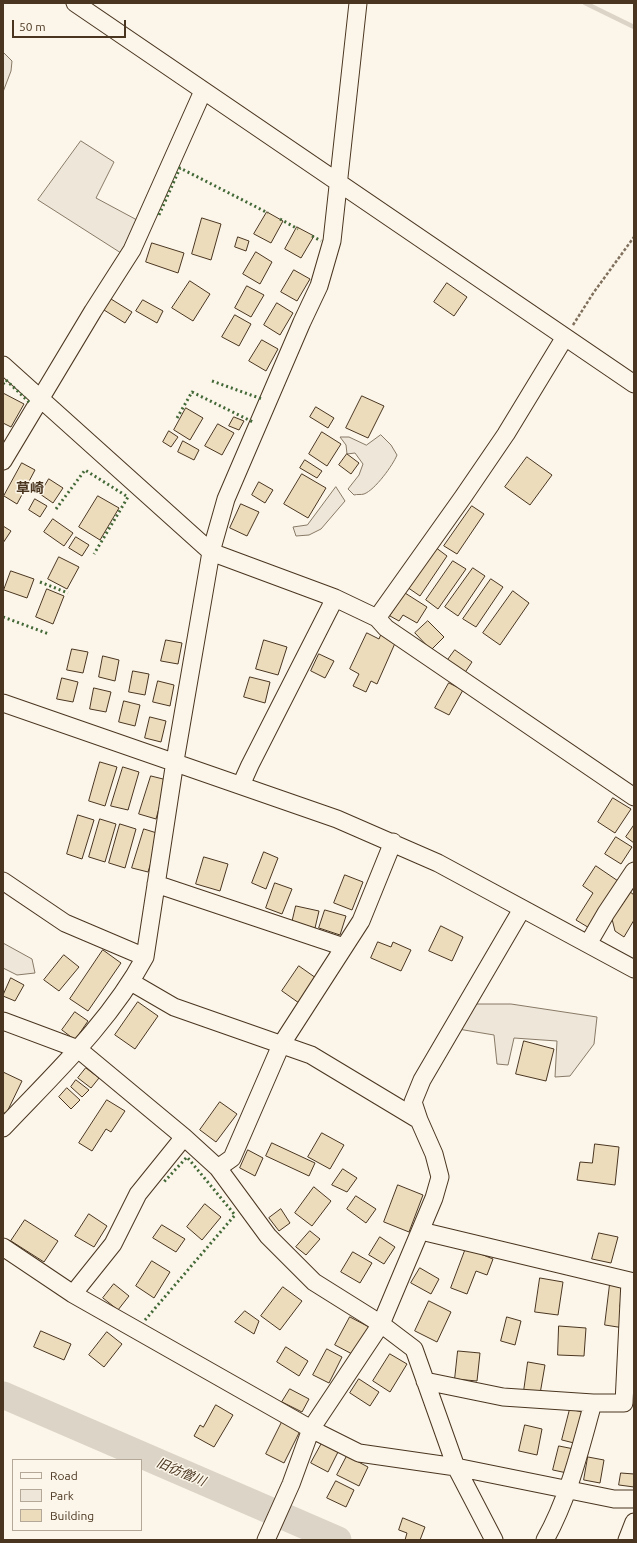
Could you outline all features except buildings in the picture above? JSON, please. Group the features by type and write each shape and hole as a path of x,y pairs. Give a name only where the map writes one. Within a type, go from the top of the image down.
{"street":[{"path":"75,3 634,384"},
{"path":"3,1128 78,1049 131,982 145,956 175,761 212,552 226,499 319,286 332,241 358,3"},
{"path":"3,460 93,311 132,250 203,91"},
{"path":"377,618 506,434 565,337"},
{"path":"3,365 212,552 335,598 377,618 386,628 634,797"},
{"path":"241,785 335,598"},
{"path":"3,703 175,761 337,819 393,842 438,863 634,969"},
{"path":"218,1168 232,1158 281,1045 361,921 393,842"},
{"path":"588,944 606,913 634,871"},
{"path":"3,881 65,923 145,956"},
{"path":"156,884 344,947"},
{"path":"266,1540 291,1484 311,1429 381,1324 434,1198 440,1177 434,1154 413,1102 422,1080 522,909"},
{"path":"131,982 174,1007 311,1055 419,1120"},
{"path":"3,1021 78,1049 184,1137 218,1168 268,1236 314,1282 381,1324 414,1349 456,1467 494,1540"},
{"path":"73,1294 113,1244 138,1194 184,1137"},
{"path":"421,1231 632,1281 624,1403 593,1403 503,1397 425,1381"},
{"path":"3,1247 73,1294 311,1429 359,1453 456,1467 614,1499 634,1499"},
{"path":"545,1540 553,1526 568,1490 593,1403"},
{"path":"627,1540 634,1522"}],"path":[{"path":"565,337 594,292 634,237"}],"green space":[{"path":"3,52 12,61 11,71 3,92"},
{"path":"81,141 114,162 96,198 137,220 121,253 38,200"},
{"path":"381,435 391,445 397,455 388,471 373,488 364,494 354,495 348,489 359,475 363,464 355,453 347,454 346,445 340,437 349,437 366,445"},
{"path":"336,487 345,501 321,529 309,535 296,536 293,527 307,525"},
{"path":"3,943 32,959 35,973 17,975 3,968"},
{"path":"475,1004 511,1004 597,1017 594,1044 570,1076 555,1077 557,1041 514,1038 508,1065 497,1064 494,1035 452,1028"}],"waterway":[{"path":"585,3 634,27"},
{"name":"旧彷僧川","path":"3,1395 338,1540"}],"hedge":[{"path":"159,215 180,168 268,213"},
{"path":"280,219 298,229"},
{"path":"312,236 321,241"},
{"path":"3,384 6,380 30,403 29,404"},
{"path":"212,381 262,399"},
{"path":"177,418 192,392 253,422"},
{"path":"56,509 85,470 128,497 94,554"},
{"path":"40,582 68,593"},
{"path":"3,617 49,634"},
{"path":"145,1320 235,1215 187,1157 163,1183"}],"district":[{"name":"草崎","path":"30,488"}]}
